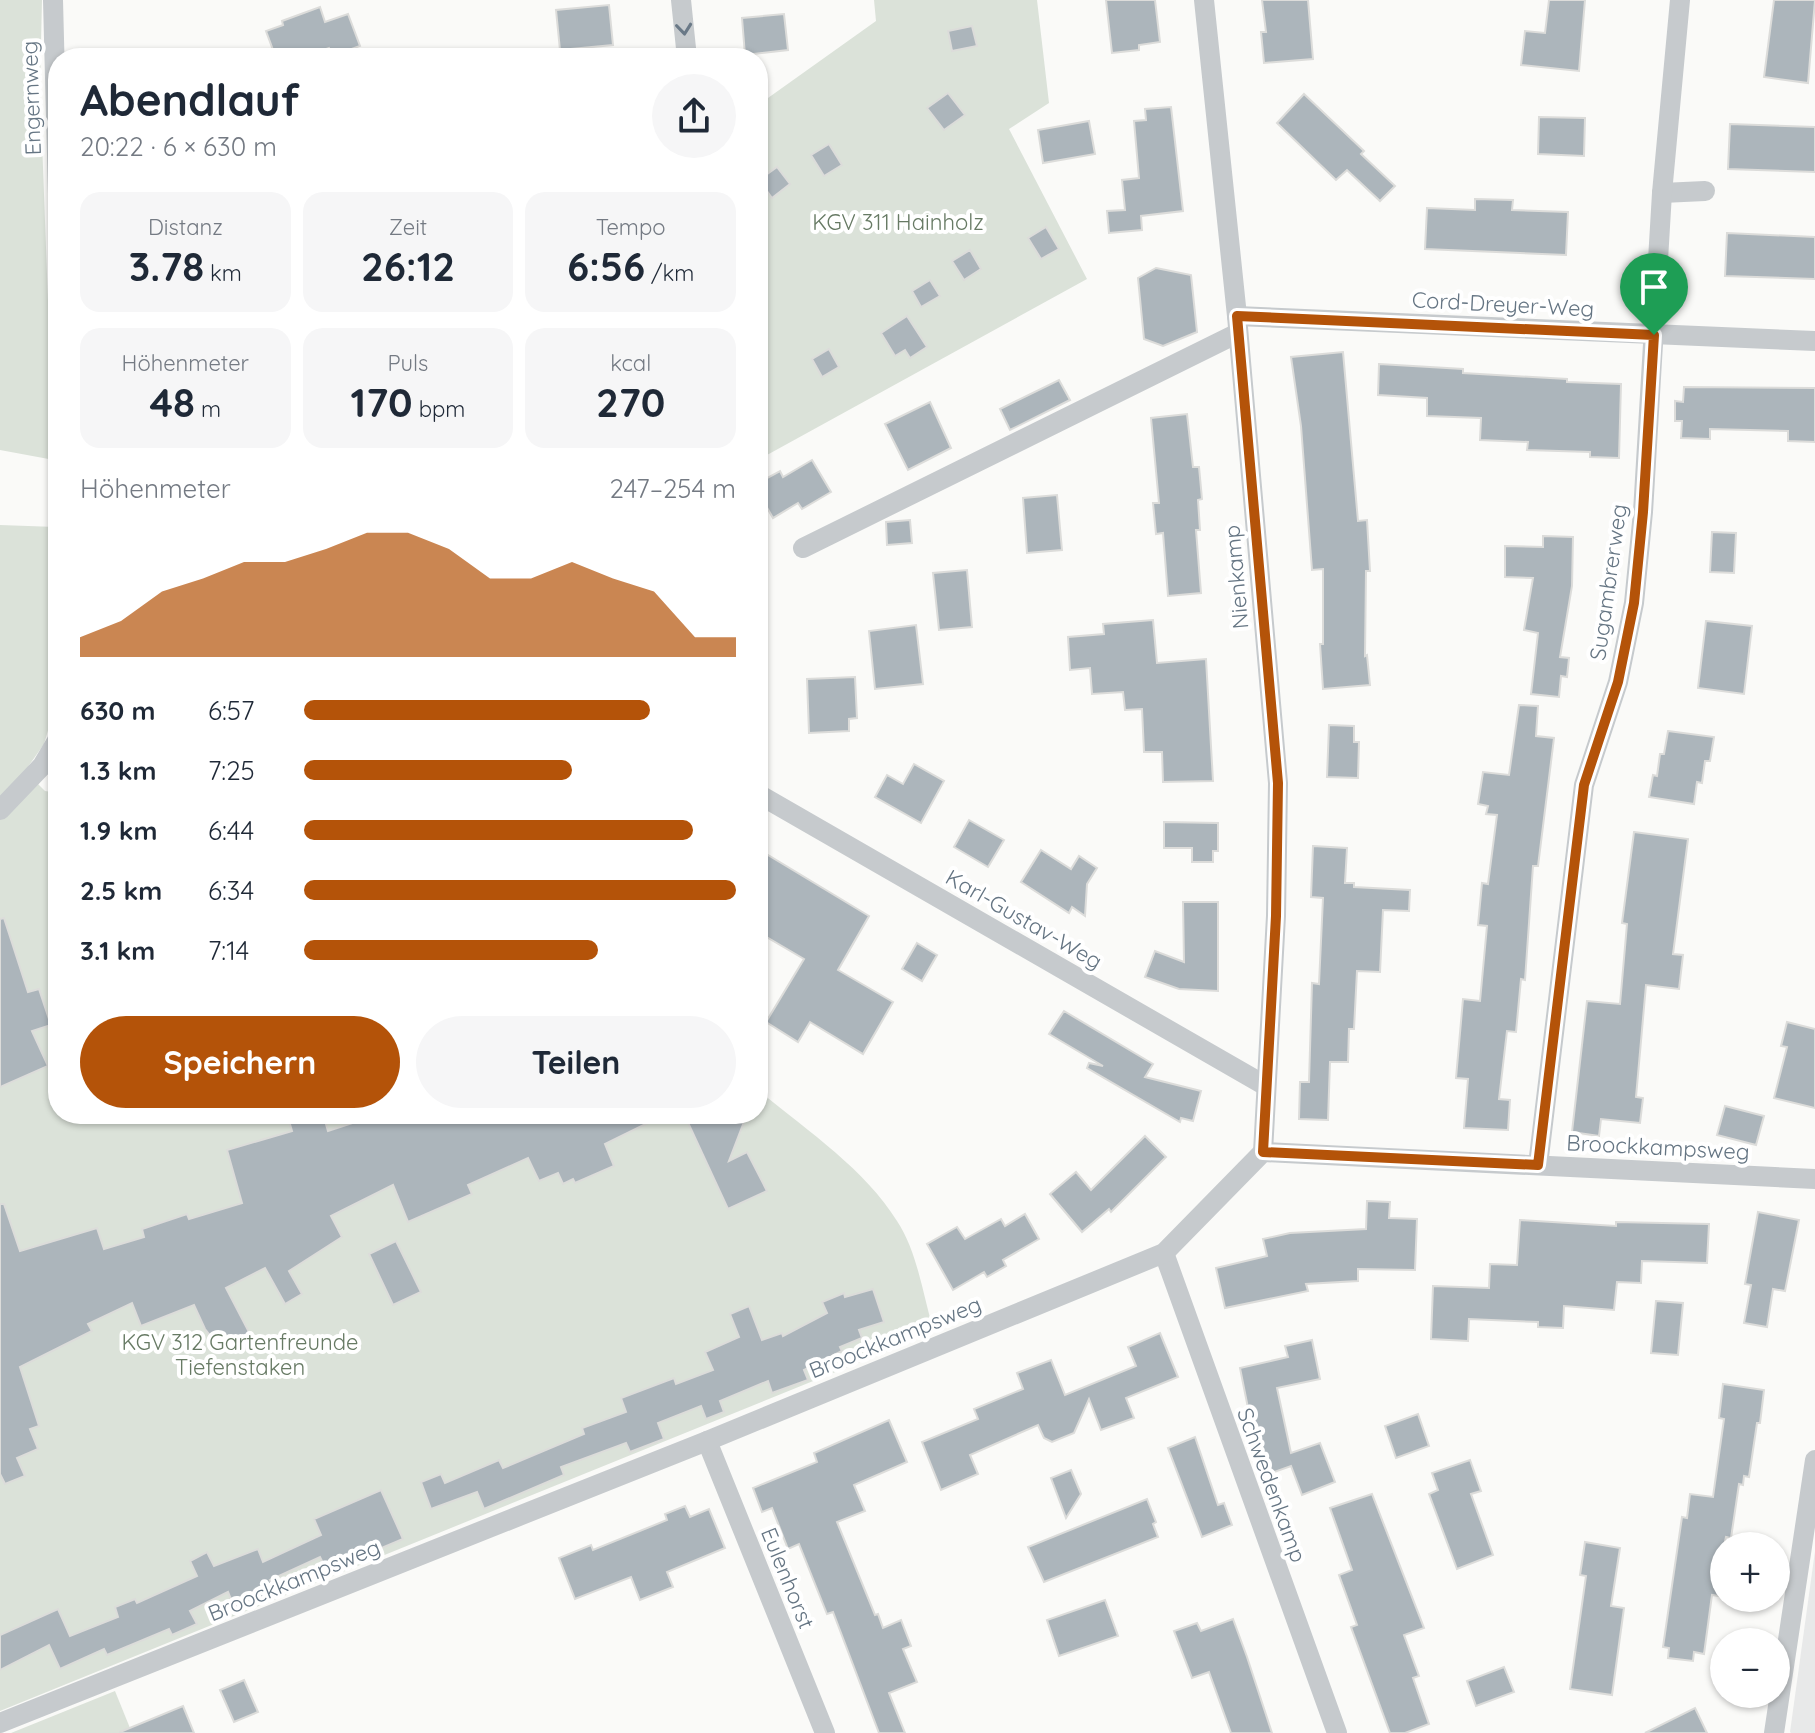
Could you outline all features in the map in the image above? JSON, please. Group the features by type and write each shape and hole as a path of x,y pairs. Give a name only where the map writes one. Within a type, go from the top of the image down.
{"street":[{"name":"Engernweg","path":"53,0 54,48"},
{"path":"681,0 686,48"},
{"name":"Nienkamp","path":"1204,0 1238,324 1278,783 1276,916 1263,1152"},
{"name":"Sugambrerweg","path":"1538,1165 1584,785 1618,682 1634,603 1643,512 1662,193 1680,0"},
{"path":"1662,193 1705,191"},
{"name":"Cord-Dreyer-Weg","path":"803,548 1238,324 1815,341"},
{"path":"0,810 48,756"},
{"name":"Karl-Gustav-Weg","path":"768,800 1266,1086"},
{"name":"Broockkampsweg","path":"0,1723 707,1441 1164,1253 1263,1152 1815,1179"},
{"name":"Schwedenkamp","path":"1164,1253 1337,1733"},
{"name":"Eulenhorst","path":"707,1441 825,1733"},
{"path":"1774,1733 1815,1460"}],"shaded area":[{"path":"1815,1551 1815,1733 1791,1733 1790,1732"}],"green space":[{"path":"0,0 42,0 40,88 48,301 48,459 0,450"},
{"name":"KGV 311 Hainholz","path":"874,0 1037,0 1049,103 1009,129 1087,279 768,454 768,98 876,21"},
{"name":"KGV 312 Gartenfreunde Tiefenstaken","path":"0,525 48,527 48,731 44,744 25,771 48,791 48,1124 768,1124 768,1098 851,1167 884,1202 910,1247 934,1332 0,1711"},
{"path":"115,1691 132,1733 11,1733"}],"building":[{"path":"1106,0 1155,0 1160,42 1139,45 1139,50 1112,53"},
{"path":"1262,0 1308,0 1313,59 1264,63 1261,32 1266,32"},
{"path":"1549,0 1585,0 1579,71 1521,65 1525,31 1545,33"},
{"path":"1774,0 1815,0 1808,83 1764,77"},
{"path":"609,5 613,45 560,48 556,10"},
{"path":"320,7 325,22 348,14 360,46 272,48 266,31 283,25 282,21"},
{"path":"784,14 788,50 768,52 768,48 744,48 742,18"},
{"path":"972,26 977,46 952,51 948,31"},
{"path":"948,93 965,115 944,130 927,108"},
{"path":"1304,94 1364,151 1361,154 1395,186 1380,201 1347,170 1336,180 1277,123"},
{"path":"1171,107 1183,211 1141,216 1142,230 1109,233 1107,211 1125,210 1122,180 1139,178 1134,121 1146,120 1145,109"},
{"path":"1539,117 1585,118 1584,156 1538,154"},
{"path":"1089,121 1095,154 1043,163 1038,130"},
{"path":"1730,124 1815,127 1815,172 1728,169"},
{"path":"829,144 842,165 824,176 811,155"},
{"path":"777,167 790,184 772,198 768,192 768,174"},
{"path":"1475,199 1513,200 1512,210 1568,212 1566,255 1425,249 1427,208 1475,210"},
{"path":"1046,227 1059,249 1041,259 1028,238"},
{"path":"1727,233 1815,237 1815,279 1725,276"},
{"path":"970,250 981,269 964,280 952,261"},
{"path":"1156,268 1191,275 1197,332 1163,346 1144,339 1138,278"},
{"path":"930,280 940,296 921,307 912,291"},
{"path":"907,316 927,347 910,358 905,350 895,356 881,333"},
{"path":"829,349 839,367 822,377 812,359"},
{"path":"1343,352 1358,521 1367,520 1370,571 1366,571 1365,656 1370,685 1323,689 1320,644 1323,644 1323,569 1312,570 1301,426 1291,357"},
{"path":"1379,364 1463,369 1463,373 1567,379 1567,382 1621,384 1619,458 1590,457 1590,452 1527,450 1528,442 1480,440 1481,418 1427,416 1427,398 1378,395"},
{"path":"1059,380 1070,400 1010,430 1000,409"},
{"path":"1684,387 1815,388 1815,442 1788,441 1788,431 1710,429 1710,439 1681,438 1682,421 1675,421 1675,401 1683,402"},
{"path":"930,402 951,448 908,470 885,424"},
{"path":"1187,414 1193,467 1199,467 1202,499 1198,500 1200,530 1196,530 1201,593 1168,596 1163,533 1156,534 1153,503 1159,503 1151,418"},
{"path":"812,460 831,492 802,509 798,503 773,518 768,509 768,478 780,471 783,477"},
{"path":"1057,495 1062,550 1027,553 1023,498"},
{"path":"910,520 912,543 887,545 886,522"},
{"path":"1712,532 1736,533 1734,573 1710,572"},
{"path":"1543,536 1573,537 1572,586 1560,657 1569,658 1567,677 1561,676 1559,697 1531,694 1538,633 1524,630 1533,578 1505,577 1505,546 1543,547"},
{"path":"967,570 972,627 939,630 933,573"},
{"path":"1153,620 1157,663 1206,659 1213,781 1163,782 1162,752 1144,752 1142,709 1125,710 1123,692 1092,694 1090,668 1070,670 1068,637 1104,634 1103,624"},
{"path":"1706,621 1752,626 1744,694 1698,688"},
{"path":"916,625 923,684 875,689 869,631"},
{"path":"855,677 857,718 849,719 849,731 809,733 807,679"},
{"path":"1519,705 1538,706 1536,736 1554,738 1538,866 1533,866 1525,980 1521,979 1516,1032 1507,1031 1499,1099 1510,1100 1508,1130 1464,1128 1468,1079 1456,1078 1463,999 1480,1001 1487,926 1478,925 1482,883 1488,884 1497,815 1486,814 1488,806 1478,804 1483,772 1509,775"},
{"path":"1329,725 1354,726 1354,742 1359,742 1358,778 1327,777"},
{"path":"1668,731 1714,737 1710,761 1705,761 1702,783 1697,782 1694,804 1649,797 1653,775 1657,776 1660,754 1664,754"},
{"path":"914,764 944,781 921,823 875,797 887,775 903,784"},
{"path":"969,820 1004,840 988,867 954,847"},
{"path":"1164,822 1218,823 1218,851 1213,851 1213,862 1192,862 1192,848 1164,848"},
{"path":"1634,832 1688,839 1673,954 1683,955 1679,989 1646,985 1636,1097 1643,1098 1640,1123 1601,1119 1599,1136 1572,1132 1587,1001 1620,1004 1627,924 1622,923"},
{"path":"1313,846 1347,848 1345,883 1354,883 1354,887 1410,890 1409,911 1383,910 1380,972 1357,971 1354,1029 1349,1029 1348,1062 1330,1062 1328,1120 1299,1119 1300,1082 1309,1082 1312,983 1319,984 1323,898 1311,897"},
{"path":"1041,850 1071,869 1079,856 1097,868 1087,884 1085,916 1072,907 1069,913 1021,882"},
{"path":"768,855 869,916 838,970 893,1002 863,1054 810,1022 798,1042 768,1023 804,959 768,938"},
{"path":"1183,902 1218,902 1218,991 1179,989 1145,977 1155,951 1184,962"},
{"path":"4,918 28,992 39,989 48,1016 48,1026 32,1031 48,1066 0,1087 0,919"},
{"path":"917,943 937,955 922,981 902,969"},
{"path":"1064,1011 1153,1064 1145,1077 1201,1091 1193,1121 1181,1118 1180,1122 1087,1068 1089,1063 1103,1066 1049,1034"},
{"path":"1787,1022 1815,1029 1815,1108 1774,1098 1787,1047 1781,1046"},
{"path":"1725,1106 1764,1116 1756,1145 1717,1135"},
{"path":"290,1124 326,1124 328,1131 349,1124 646,1124 605,1144 614,1166 575,1183 573,1179 563,1184 558,1173 539,1181 528,1158 468,1185 472,1194 408,1222 393,1185 331,1216 342,1237 289,1271 302,1294 285,1304 265,1268 226,1288 250,1334 220,1348 205,1329 194,1305 141,1326 132,1303 88,1324 92,1331 20,1367 39,1426 30,1429 38,1449 17,1458 25,1476 5,1484 0,1474 0,1204 4,1204 20,1251 97,1228 104,1249 144,1237 142,1229 187,1214 189,1219 242,1203 227,1150 292,1131"},
{"path":"689,1124 743,1124 729,1161 747,1152 767,1191 728,1209"},
{"path":"1145,1136 1166,1157 1111,1212 1109,1209 1082,1232 1050,1194 1076,1172 1091,1190"},
{"path":"1367,1201 1390,1202 1389,1218 1417,1219 1415,1270 1358,1269 1358,1281 1306,1284 1308,1291 1225,1308 1216,1268 1267,1256 1263,1239 1290,1233 1366,1229"},
{"path":"1758,1212 1799,1220 1785,1291 1773,1289 1767,1327 1744,1323 1751,1285 1745,1284"},
{"path":"1025,1214 1039,1239 1003,1260 1006,1266 987,1277 984,1272 953,1290 927,1244 957,1227 965,1239 1001,1219 1005,1226"},
{"path":"1520,1220 1616,1226 1616,1222 1709,1224 1707,1263 1642,1261 1641,1283 1617,1282 1614,1310 1564,1306 1563,1328 1538,1327 1538,1322 1469,1319 1468,1341 1431,1339 1433,1286 1489,1288 1490,1264 1517,1265"},
{"path":"396,1241 421,1292 393,1305 369,1254"},
{"path":"873,1289 884,1322 859,1330 862,1338 840,1347 842,1351 804,1370 808,1380 772,1393 768,1381 720,1401 724,1412 706,1419 701,1406 658,1423 664,1439 630,1452 626,1443 561,1467 564,1475 484,1509 477,1492 431,1509 421,1482 441,1474 445,1483 499,1460 503,1468 584,1434 582,1428 626,1412 621,1398 674,1378 676,1384 713,1370 705,1352 739,1337 730,1314 749,1306 762,1340 782,1333 783,1336 827,1313 822,1302 844,1293 845,1297"},
{"path":"1656,1301 1683,1303 1678,1355 1651,1353"},
{"path":"1160,1333 1178,1377 1126,1398 1134,1418 1101,1430 1089,1399 1074,1433 1052,1442 1044,1438 1038,1425 970,1455 978,1474 941,1490 922,1442 978,1419 974,1409 1023,1389 1017,1373 1051,1360 1065,1395 1136,1366 1128,1347"},
{"path":"1312,1340 1320,1379 1277,1388 1291,1453 1320,1443 1335,1482 1302,1495 1291,1466 1266,1475 1252,1428 1240,1368 1288,1357 1285,1346"},
{"path":"1723,1384 1764,1390 1749,1477 1744,1476 1743,1485 1739,1484 1732,1532 1710,1532 1710,1610 1704,1654 1694,1652 1693,1661 1668,1658 1669,1648 1663,1647 1682,1517 1687,1518 1690,1494 1713,1497 1724,1419 1719,1418"},
{"path":"1418,1414 1429,1446 1396,1458 1385,1426"},
{"path":"889,1420 907,1462 854,1485 865,1511 837,1522 875,1615 878,1614 883,1628 901,1620 911,1646 903,1649 917,1682 889,1693 905,1733 879,1733 833,1612 827,1614 799,1544 788,1549 772,1508 762,1512 753,1488 817,1462 814,1453"},
{"path":"1195,1437 1218,1505 1224,1503 1232,1525 1202,1537 1168,1448"},
{"path":"1470,1460 1481,1491 1471,1494 1493,1555 1457,1569 1429,1494 1438,1490 1432,1473"},
{"path":"1071,1470 1081,1494 1066,1518 1051,1478"},
{"path":"381,1490 403,1539 327,1571 320,1557 270,1580 275,1593 235,1609 228,1592 190,1611 197,1624 172,1635 169,1629 107,1655 104,1649 60,1669 49,1645 0,1670 0,1635 58,1609 70,1636 118,1617 115,1607 135,1599 137,1603 197,1576 190,1561 207,1552 214,1566 258,1549 263,1562 321,1535 314,1519"},
{"path":"1372,1494 1424,1628 1404,1635 1419,1676 1413,1678 1429,1724 1405,1733 1390,1733 1351,1627 1357,1625 1339,1575 1352,1570 1330,1508"},
{"path":"1147,1499 1158,1537 1044,1582 1028,1547"},
{"path":"685,1506 690,1517 709,1509 725,1548 667,1572 673,1587 640,1600 631,1577 575,1599 559,1558 591,1545 593,1550 667,1520 665,1514"},
{"path":"1585,1542 1620,1548 1611,1606 1624,1608 1612,1695 1570,1689 1586,1576 1580,1575"},
{"path":"1105,1600 1118,1636 1059,1656 1047,1620"},
{"path":"1233,1619 1272,1733 1231,1733 1209,1672 1192,1678 1174,1631 1197,1623 1201,1631"},
{"path":"1504,1667 1514,1692 1476,1706 1467,1681"},
{"path":"244,1680 258,1712 234,1722 220,1690"},
{"path":"183,1706 194,1733 120,1733 120,1732"},
{"path":"1695,1708 1707,1733 1645,1733"}],"route":[{"path":"1237,316 1654,335 1634,603 1618,682 1584,785 1538,1165 1263,1152 1276,916 1278,783 1237,316"}]}
